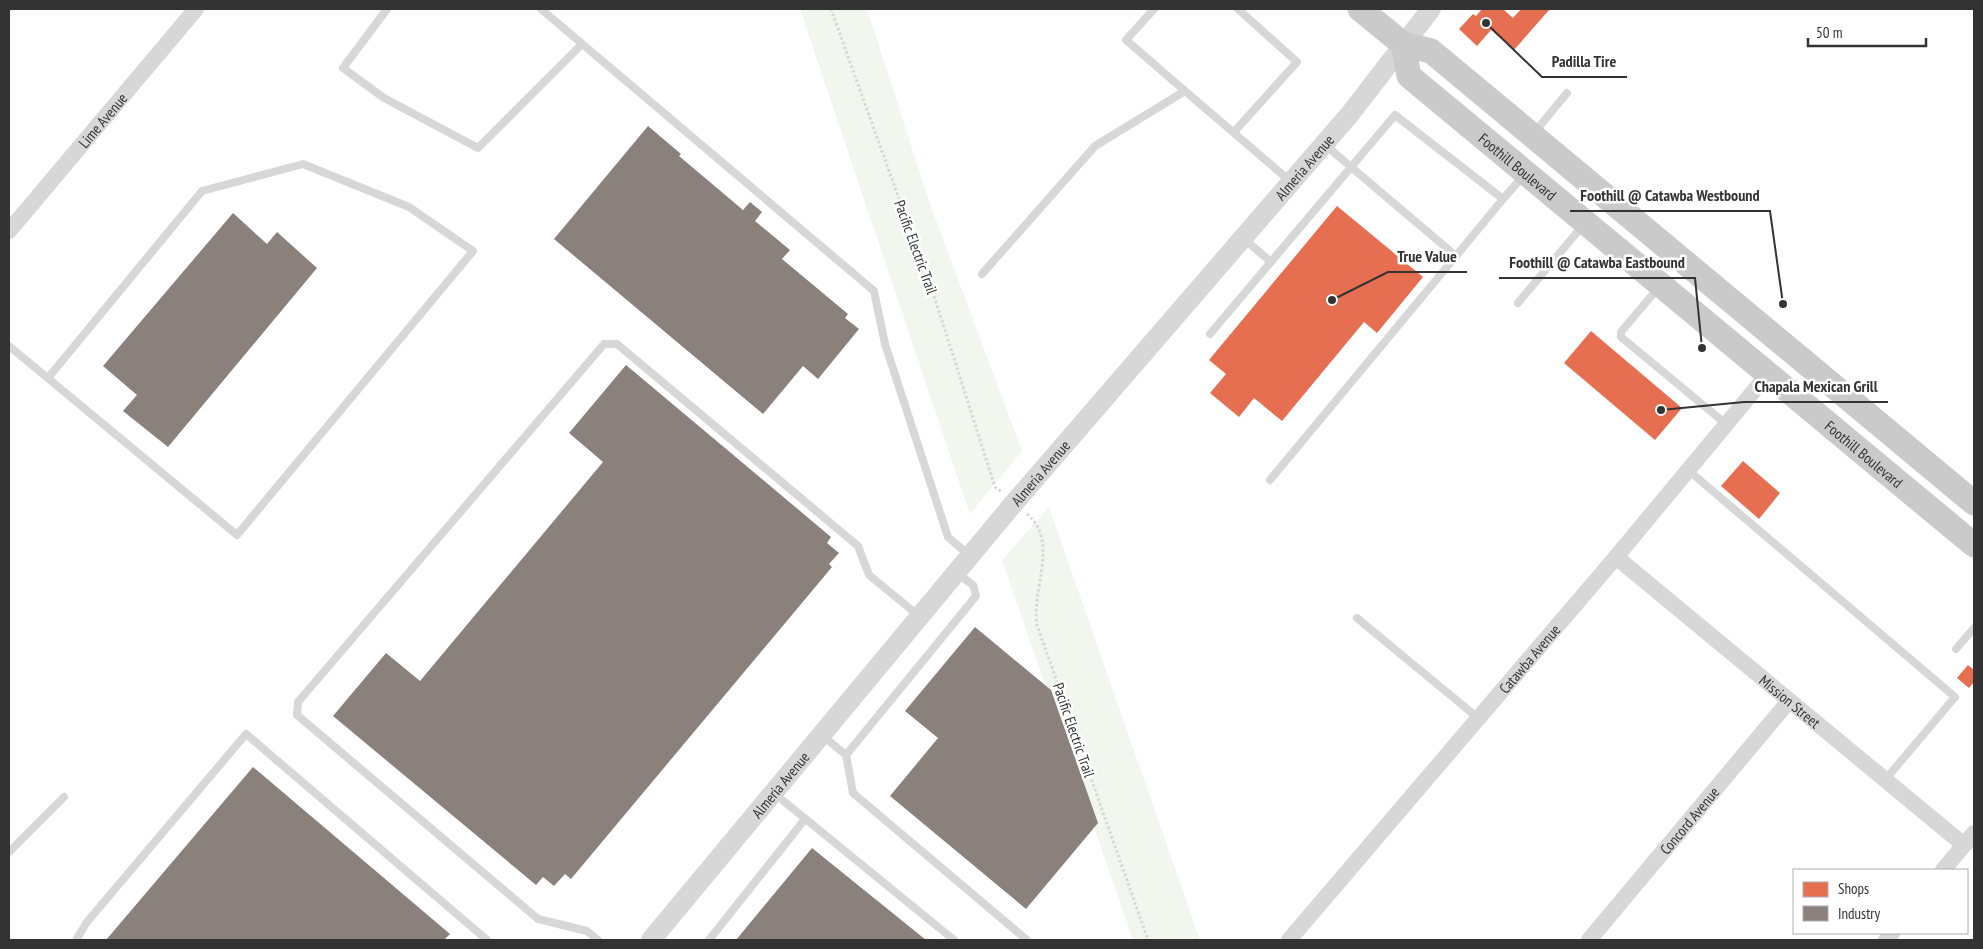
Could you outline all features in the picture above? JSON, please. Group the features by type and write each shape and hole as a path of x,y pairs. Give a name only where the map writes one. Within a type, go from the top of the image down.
{"main road":[{"path":"1360,9 1403,44 1431,50 1974,503"},
{"name":"Foothill Boulevard","path":"1403,44 1409,76 1974,545"}],"street":[{"name":"Lime Avenue","path":"9,231 196,9"},
{"name":"Almeria Avenue","path":"651,940 775,794 1014,503 1292,183 1431,9"},
{"name":"Catawba Avenue","path":"1289,940 1616,557 1768,374"},
{"name":"Mission Street","path":"1616,557 1885,780 1969,839"},
{"name":"Concord Avenue","path":"1589,940 1789,701"},
{"path":"1944,869 1969,839"}],"lane":[{"path":"387,9 343,68 384,98 478,148 582,44"},
{"path":"541,9 874,291 885,344 948,537 971,556"},
{"path":"1154,9 1126,40 1292,183"},
{"path":"1234,132 1297,62 1238,9"},
{"path":"982,274 1095,146 1185,90"},
{"path":"1533,134 1567,94"},
{"path":"1210,334 1395,115 1503,199"},
{"path":"1324,144 1456,256"},
{"path":"9,346 237,535 472,251 409,207 302,164 202,191 48,378"},
{"path":"1270,480 1525,174"},
{"path":"1518,303 1585,222"},
{"path":"1244,239 1270,262"},
{"path":"1661,284 1621,332 1621,337 1726,424"},
{"path":"598,940 587,931 538,919 297,715 298,702 604,344 617,344 858,546 869,574 920,618"},
{"path":"1688,470 1955,697 1885,780"},
{"path":"846,755 976,596 973,585 957,573"},
{"path":"1357,618 1478,718"},
{"path":"1956,649 1974,628"},
{"path":"76,940 87,922 246,734 487,940"},
{"path":"823,736 846,755 853,793 1027,940"},
{"path":"775,794 954,940"},
{"path":"9,852 64,796"},
{"path":"709,940 806,819"}],"path":[{"name":"Pacific Electric Trail","path":"830,9 936,302 995,487"},
{"name":"Pacific Electric Trail","path":"1032,519 1040,528 1043,540 1035,612 1037,625 1148,940"}],"shaded area":[{"path":"800,9 867,9 930,204 1022,451 970,514"},
{"path":"1049,507 1200,940 1133,940 1002,560"}],"building: Shops":[{"path":"1482,9 1503,9 1513,18 1521,9 1550,9 1514,50 1491,30 1477,46 1459,29 1473,14 1476,16"},
{"path":"1337,206 1423,277 1377,333 1364,322 1282,421 1254,398 1239,417 1210,393 1226,374 1209,360"},
{"path":"1591,331 1682,408 1655,440 1564,363"},
{"path":"1743,461 1780,493 1759,519 1721,486"},
{"path":"1968,665 1974,670 1974,682 1969,688 1957,678"}],"building: Industry":[{"path":"648,126 681,154 679,156 743,210 750,202 762,212 755,221 790,250 782,259 848,314 845,318 859,329 818,379 803,366 763,414 554,239"},
{"path":"233,213 267,244 277,232 317,268 168,447 123,411 137,395 103,366"},
{"path":"626,365 831,537 827,543 839,553 829,564 832,567 571,879 565,874 554,886 543,877 536,885 333,716 386,653 420,681 603,462 569,433"},
{"path":"975,627 1051,690 1098,823 1026,909 890,796 938,738 905,711"},
{"path":"253,767 450,934 444,940 106,940"},
{"path":"812,848 926,940 736,940"}],"place":[{"name":"Padilla Tire","path":"1486,23"},
{"name":"True Value","path":"1332,300"},
{"name":"Foothill @ Catawba Westbound","path":"1783,304"},
{"name":"Foothill @ Catawba Eastbound","path":"1702,348"},
{"name":"Chapala Mexican Grill","path":"1661,410"}]}
